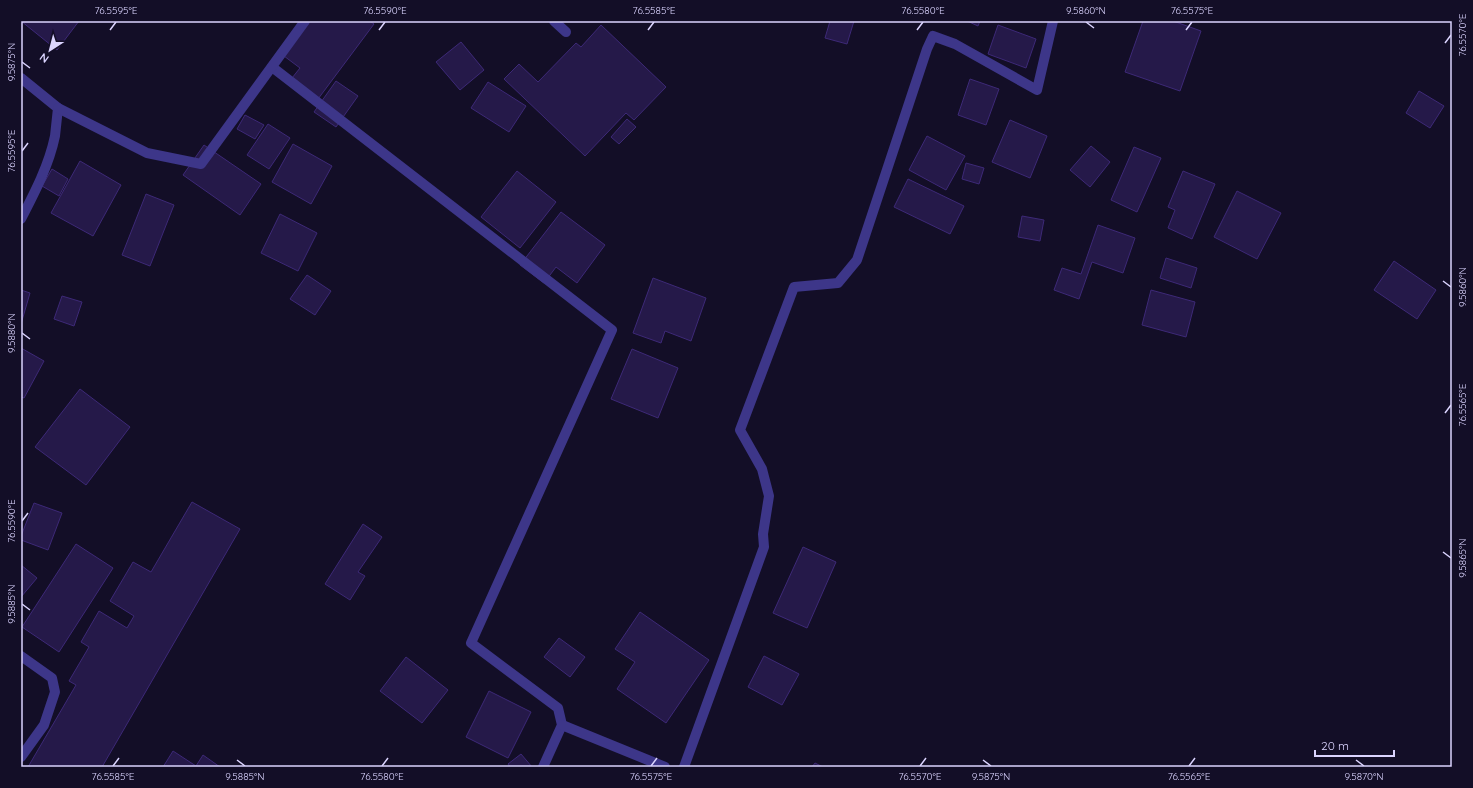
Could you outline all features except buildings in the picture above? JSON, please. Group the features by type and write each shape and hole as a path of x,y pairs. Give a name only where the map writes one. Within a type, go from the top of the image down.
{"street":[{"path":"21,78 58,108 147,153 201,164 305,21"},
{"path":"554,21 566,32"},
{"path":"684,767 764,547 763,534 769,496 762,469 740,430 794,288 838,283 857,260 927,49 933,36 955,44 1037,90 1053,21"},
{"path":"272,68 612,330 471,642 558,708 562,725 543,767"},
{"path":"21,218 36,191 49,158 55,136 58,108"},
{"path":"21,656 52,678 55,692 44,725 21,757"},
{"path":"562,725 665,767"}]}
